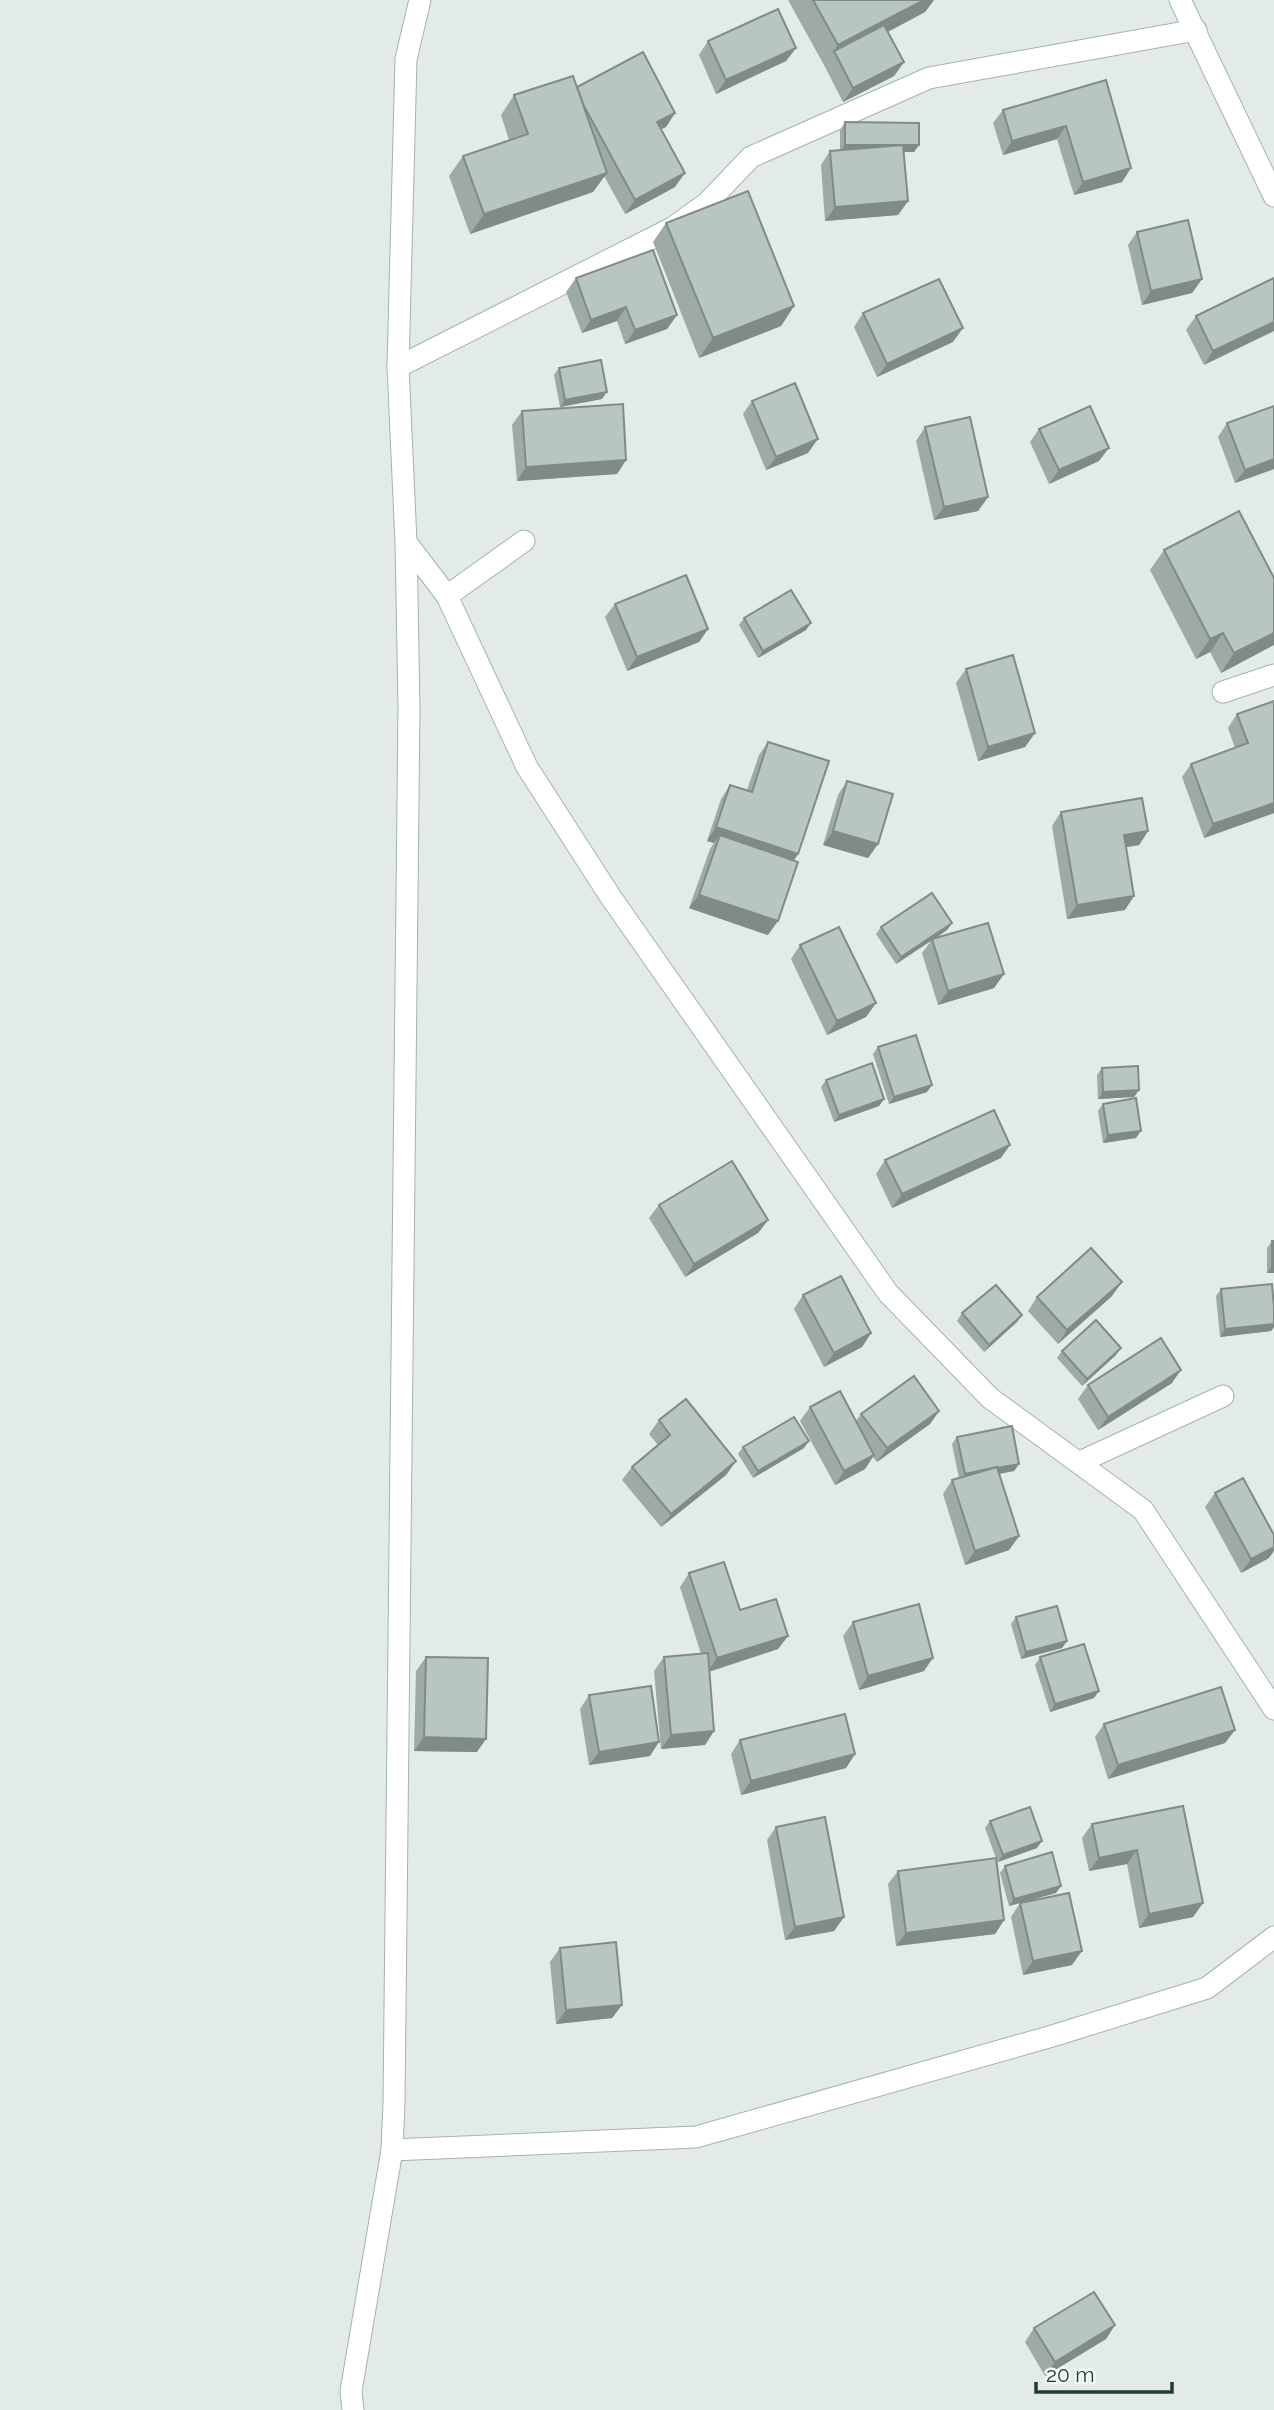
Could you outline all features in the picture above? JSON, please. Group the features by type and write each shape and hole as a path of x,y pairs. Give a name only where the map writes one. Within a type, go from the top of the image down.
{"street":[{"path":"353,2410 351,2391 392,2150 409,708 406,542 398,368 406,59 420,0"},
{"path":"1180,0 1274,196"},
{"path":"398,368 672,228 708,203 751,157 929,78 1196,30"},
{"path":"447,596 524,541"},
{"path":"406,542 447,596 527,767 610,895 888,1293 990,1398 1143,1510 1274,1709"},
{"path":"1223,692 1274,675"},
{"path":"1080,1462 1223,1396"},
{"path":"392,2150 696,2137 1049,2037 1207,1988 1274,1937"}],"building":[{"path":"813,0 924,0 838,45"},
{"path":"778,9 796,48 726,80 708,41"},
{"path":"884,25 904,62 853,88 834,51"},
{"path":"643,52 675,113 657,122 685,173 635,200 584,106 577,87"},
{"path":"573,76 607,173 484,214 463,156 528,134 514,95"},
{"path":"1106,80 1131,168 1083,182 1066,126 1012,141 1003,110"},
{"path":"845,122 919,123 919,145 845,145"},
{"path":"903,145 908,201 835,207 830,151"},
{"path":"748,191 794,306 713,338 666,223"},
{"path":"1188,220 1202,279 1151,291 1137,232"},
{"path":"653,250 677,315 635,330 626,307 591,320 576,278"},
{"path":"1274,278 1274,322 1213,351 1196,316"},
{"path":"939,279 963,328 887,364 863,313"},
{"path":"601,360 607,392 565,400 559,368"},
{"path":"795,383 818,439 776,457 752,401"},
{"path":"623,404 626,460 526,467 522,411"},
{"path":"1090,406 1109,448 1059,470 1039,429"},
{"path":"1274,406 1274,459 1245,470 1227,423"},
{"path":"970,417 988,497 944,507 925,427"},
{"path":"1239,511 1274,578 1274,633 1234,653 1223,633 1210,639 1164,550"},
{"path":"686,575 708,629 637,657 615,604"},
{"path":"791,590 811,623 763,651 744,618"},
{"path":"1013,655 1035,733 988,747 966,669"},
{"path":"1274,701 1274,803 1213,824 1191,764 1248,743 1237,714"},
{"path":"768,742 829,761 798,854 716,827 730,785 752,792"},
{"path":"847,781 893,794 878,844 833,831"},
{"path":"1142,798 1148,831 1124,835 1134,896 1077,905 1061,812"},
{"path":"720,835 798,862 778,921 699,895"},
{"path":"932,893 952,923 901,957 881,927"},
{"path":"988,923 1004,974 948,991 932,939"},
{"path":"839,927 876,1003 837,1021 800,945"},
{"path":"916,1035 932,1085 894,1097 878,1047"},
{"path":"872,1063 884,1099 839,1115 826,1080"},
{"path":"1138,1066 1139,1090 1103,1092 1102,1068"},
{"path":"1136,1098 1141,1131 1108,1135 1103,1104"},
{"path":"994,1110 1010,1145 902,1194 885,1160"},
{"path":"732,1161 768,1220 694,1264 659,1205"},
{"path":"1274,1241 1274,1266 1272,1266"},
{"path":"1091,1248 1122,1282 1067,1330 1037,1297"},
{"path":"841,1276 871,1333 834,1353 803,1295"},
{"path":"1272,1284 1274,1324 1225,1329 1221,1289"},
{"path":"996,1285 1022,1315 989,1345 962,1313"},
{"path":"1096,1320 1121,1348 1087,1379 1062,1351"},
{"path":"1161,1338 1181,1370 1108,1417 1088,1385"},
{"path":"914,1376 939,1411 887,1448 861,1414"},
{"path":"840,1391 874,1455 844,1471 810,1407"},
{"path":"686,1399 736,1461 671,1514 632,1467 670,1435 659,1420"},
{"path":"794,1417 809,1441 758,1471 743,1447"},
{"path":"1012,1426 1019,1464 965,1474 957,1437"},
{"path":"997,1467 1019,1536 975,1551 952,1480"},
{"path":"1243,1478 1274,1535 1274,1547 1251,1559 1215,1493"},
{"path":"724,1562 740,1610 776,1599 788,1636 717,1658 689,1573"},
{"path":"919,1604 933,1658 868,1676 853,1622"},
{"path":"1057,1606 1067,1641 1026,1652 1016,1617"},
{"path":"1084,1644 1099,1691 1055,1704 1040,1657"},
{"path":"708,1653 714,1731 671,1735 664,1657"},
{"path":"426,1657 488,1658 486,1739 424,1737"},
{"path":"651,1686 659,1742 599,1752 589,1695"},
{"path":"1221,1687 1235,1730 1118,1765 1104,1724"},
{"path":"845,1714 855,1754 751,1781 740,1740"},
{"path":"1183,1806 1203,1903 1149,1914 1137,1850 1099,1858 1092,1824"},
{"path":"1030,1807 1042,1841 1003,1855 990,1821"},
{"path":"825,1817 844,1917 795,1927 776,1827"},
{"path":"1052,1852 1061,1886 1014,1899 1005,1866"},
{"path":"996,1858 1004,1920 906,1933 898,1871"},
{"path":"1069,1893 1082,1951 1033,1961 1020,1903"},
{"path":"616,1942 622,2005 566,2010 560,1948"},
{"path":"1094,2292 1115,2325 1055,2362 1034,2328"}]}
